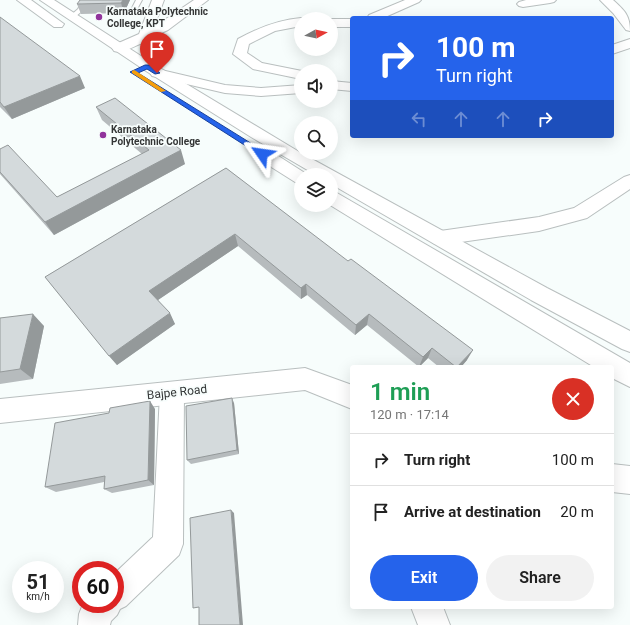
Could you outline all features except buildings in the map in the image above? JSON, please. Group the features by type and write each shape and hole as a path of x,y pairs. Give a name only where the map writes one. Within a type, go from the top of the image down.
{"main road":[{"path":"23,0 33,8 294,174"},
{"path":"46,0 152,70 316,168"},
{"path":"144,38 158,0"},
{"path":"119,48 144,38 164,27 202,0"},
{"path":"378,16 415,0"},
{"path":"523,4 550,0"},
{"path":"606,0 617,10 630,27"},
{"path":"294,22 284,23 260,31 243,42 240,54 258,66 294,74"},
{"path":"338,23 350,23"},
{"path":"614,49 630,43"},
{"path":"133,72 152,70 225,89 261,92 294,90"},
{"path":"338,86 350,87"},
{"path":"338,181 539,294 630,342"},
{"path":"440,238 539,224 580,213 630,181"},
{"path":"338,201 612,365"},
{"path":"614,366 630,376"},
{"name":"Bajpe Road","path":"0,411 305,379 350,395"},
{"path":"124,586 168,544 172,393"},
{"path":"614,478 630,480"},
{"path":"428,609 434,625"},
{"path":"94,625 96,613"}],"lane":[{"path":"72,17 80,10 86,0"},
{"path":"133,12 139,0"}],"slow traffic":[{"path":"134,72 163,91"}],"place":[{"name":"Karnataka Polytechnic College, KPT","path":"99,17"},
{"name":"Karnataka Polytechnic College","path":"103,135"}],"route":[{"path":"157,73 148,67 133,72 262,154"}]}
